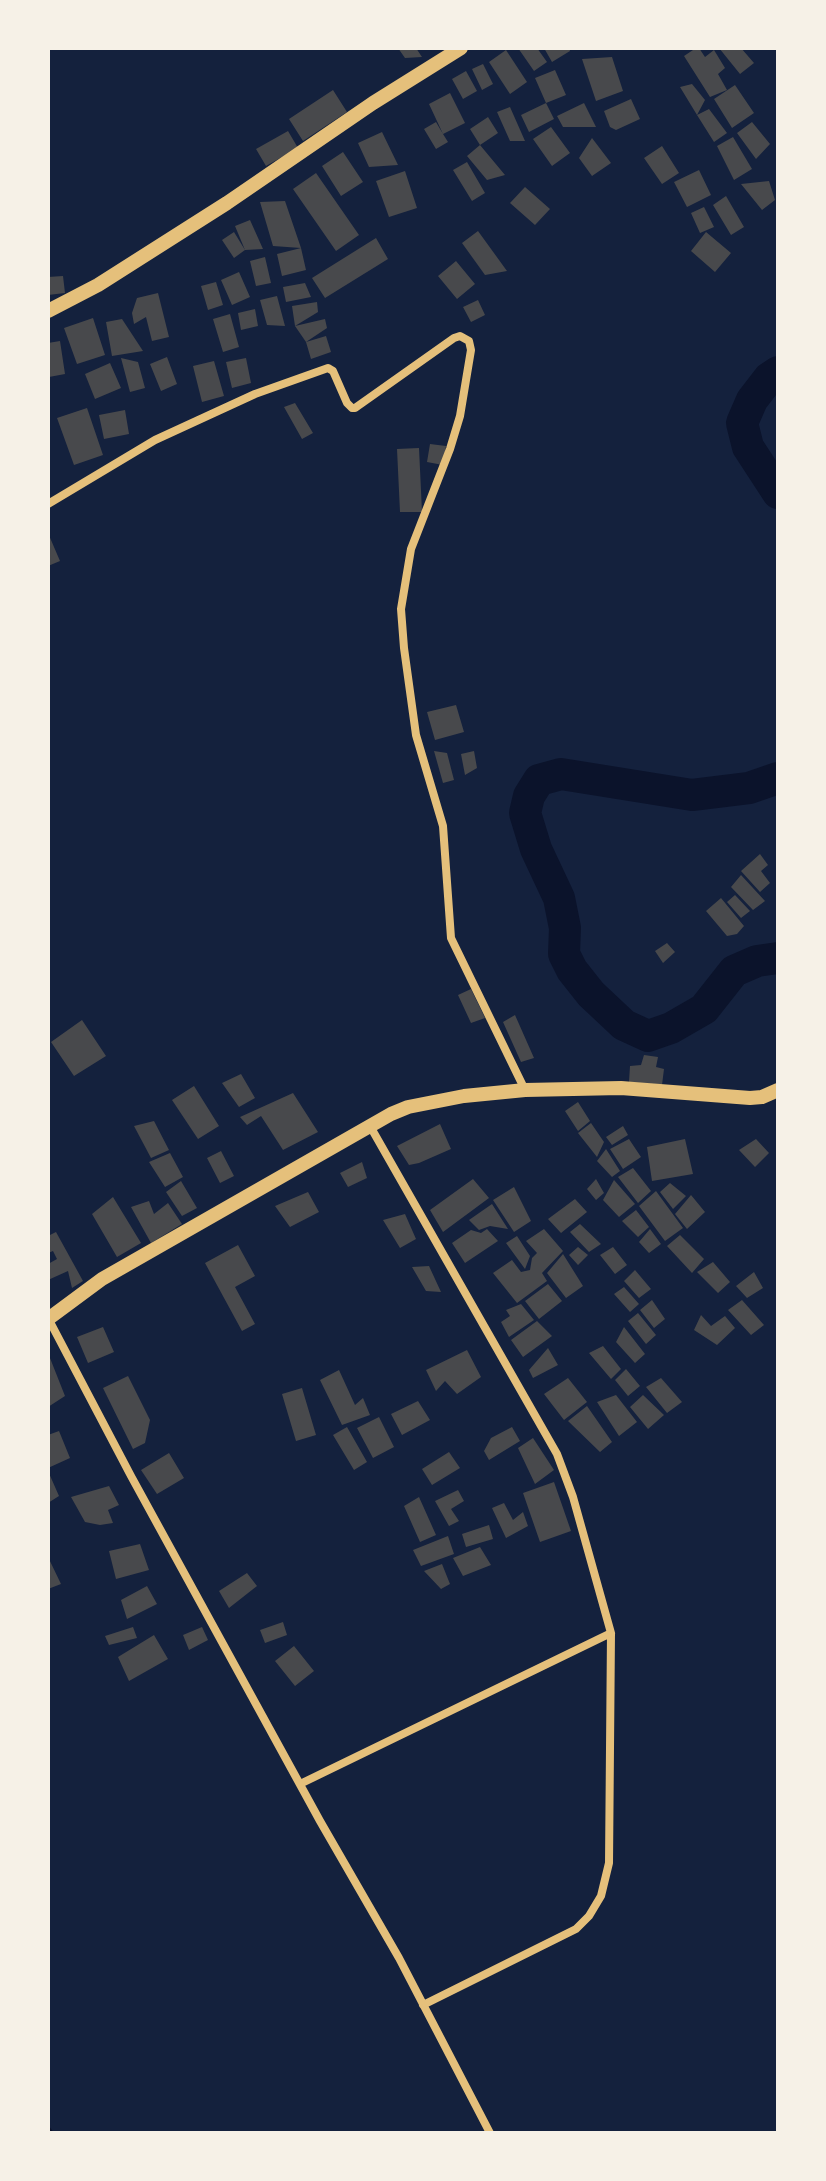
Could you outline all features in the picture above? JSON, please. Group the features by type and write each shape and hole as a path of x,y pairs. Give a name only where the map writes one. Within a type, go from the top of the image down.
{"street":[{"path":"48,311 98,285 461,48"},
{"path":"48,504 155,440 255,394 328,368 333,371 347,403 355,408 454,338 460,336 469,341 471,350 460,416 411,549 401,609 416,735 443,826 451,938 525,1090"},
{"path":"490,2133 48,1319 102,1279 408,1107 464,1096 525,1090 621,1088 750,1098 778,1090"},
{"path":"370,1126 557,1454 573,1497 611,1633 609,1863 601,1896 589,1916 576,1929 423,2005"},
{"path":"300,1784 611,1633"}],"building":[{"path":"398,48 416,48 422,57 405,58"},
{"path":"518,48 537,48 547,62 534,71"},
{"path":"544,48 569,48 570,51 552,62"},
{"path":"696,48 705,57 714,50 725,68 718,74 727,90 710,97 684,56"},
{"path":"719,48 741,48 754,63 740,74"},
{"path":"506,50 527,82 510,94 489,62"},
{"path":"612,57 623,91 596,101 582,59"},
{"path":"483,64 493,84 482,90 472,69"},
{"path":"555,70 566,95 546,103 535,78"},
{"path":"466,71 477,91 463,99 452,79"},
{"path":"692,84 705,100 697,115 680,87"},
{"path":"735,85 754,113 732,128 714,99"},
{"path":"333,90 347,112 303,141 289,119"},
{"path":"450,93 465,123 443,134 429,104"},
{"path":"631,99 640,119 616,130 610,127 604,111"},
{"path":"546,103 554,119 529,132 521,115"},
{"path":"584,103 596,127 563,127 557,116"},
{"path":"510,107 525,141 510,141 497,112"},
{"path":"709,109 727,133 714,142 697,115"},
{"path":"488,117 498,133 480,145 470,129"},
{"path":"436,122 448,142 436,149 424,129"},
{"path":"752,122 770,144 756,159 737,133"},
{"path":"551,127 570,153 552,166 533,139"},
{"path":"288,131 298,148 266,166 256,149"},
{"path":"382,132 398,165 369,167 358,143"},
{"path":"733,137 752,169 734,180 717,146"},
{"path":"592,138 611,163 592,176 579,158"},
{"path":"480,145 505,175 487,180 467,156"},
{"path":"662,146 679,173 662,184 644,158"},
{"path":"343,152 363,182 341,196 322,166"},
{"path":"467,162 485,193 472,201 453,170"},
{"path":"699,170 711,195 687,207 674,182"},
{"path":"405,171 417,208 389,217 376,181"},
{"path":"316,173 359,235 336,251 293,189"},
{"path":"769,181 775,200 762,210 741,184"},
{"path":"525,187 550,209 535,225 510,203"},
{"path":"726,196 744,227 731,235 713,205"},
{"path":"285,201 301,248 273,246 260,202"},
{"path":"704,207 714,227 700,233 691,213"},
{"path":"250,220 263,249 245,250 235,226"},
{"path":"478,231 507,271 485,275 462,243"},
{"path":"234,232 245,250 234,258 222,240"},
{"path":"706,232 731,253 715,272 691,251"},
{"path":"376,238 388,259 325,298 312,278"},
{"path":"301,248 306,270 282,276 277,254"},
{"path":"265,257 271,283 256,286 250,261"},
{"path":"456,261 475,284 457,299 438,276"},
{"path":"239,272 250,297 232,305 221,280"},
{"path":"63,276 65,293 48,295 48,277"},
{"path":"216,282 223,305 208,310 201,286"},
{"path":"305,283 311,297 286,302 283,287"},
{"path":"158,293 169,337 152,341 146,317 134,324 132,313 137,298"},
{"path":"277,296 285,326 267,325 260,300"},
{"path":"478,300 485,315 471,322 463,307"},
{"path":"317,302 318,312 295,326 292,306"},
{"path":"255,309 258,326 241,330 238,313"},
{"path":"230,314 239,347 223,352 213,319"},
{"path":"93,318 105,355 77,364 64,328"},
{"path":"122,319 143,351 112,356 106,322"},
{"path":"325,319 327,328 306,342 295,326"},
{"path":"326,336 331,352 311,359 306,342"},
{"path":"60,341 65,374 49,377 48,343"},
{"path":"167,357 177,384 161,391 150,364"},
{"path":"121,358 138,362 145,388 130,392"},
{"path":"246,358 251,383 232,388 226,362"},
{"path":"214,361 224,396 202,402 193,366"},
{"path":"110,363 121,388 95,399 85,374"},
{"path":"295,403 313,433 302,439 284,407"},
{"path":"87,408 103,455 74,465 57,418"},
{"path":"125,410 129,434 104,439 99,415"},
{"path":"430,444 446,446 443,465 427,462"},
{"path":"419,448 422,512 400,512 397,449"},
{"path":"48,533 60,561 48,566"},
{"path":"456,705 464,732 435,740 427,712"},
{"path":"434,751 447,753 454,780 443,783"},
{"path":"474,751 477,768 465,775 461,754"},
{"path":"760,854 768,865 761,871 770,883 760,892 741,871"},
{"path":"741,875 765,901 753,910 731,887"},
{"path":"735,895 750,911 741,918 727,902"},
{"path":"721,898 744,926 737,934 727,936 706,911"},
{"path":"667,943 675,952 663,963 655,951"},
{"path":"471,989 485,1018 471,1023 458,995"},
{"path":"515,1015 534,1058 521,1062 503,1022"},
{"path":"82,1020 106,1056 74,1076 51,1042"},
{"path":"644,1055 658,1057 656,1067 664,1069 662,1085 629,1082 630,1066 641,1065"},
{"path":"241,1074 255,1098 239,1107 222,1083"},
{"path":"194,1086 219,1126 198,1139 172,1100"},
{"path":"293,1093 318,1132 283,1150 261,1116 247,1125 240,1117"},
{"path":"578,1102 590,1121 578,1131 565,1111"},
{"path":"154,1121 169,1150 151,1158 134,1126"},
{"path":"591,1123 604,1142 597,1157 578,1133"},
{"path":"440,1124 451,1149 409,1165 397,1146"},
{"path":"623,1126 628,1135 612,1145 606,1137"},
{"path":"629,1139 641,1157 623,1169 610,1149"},
{"path":"685,1139 693,1174 652,1181 647,1147"},
{"path":"756,1139 769,1153 755,1167 739,1150"},
{"path":"606,1149 620,1171 612,1177 597,1161"},
{"path":"221,1151 234,1176 220,1183 207,1158"},
{"path":"170,1153 183,1177 165,1187 149,1162"},
{"path":"362,1162 367,1178 348,1187 340,1173"},
{"path":"633,1168 651,1191 638,1203 618,1177"},
{"path":"473,1179 489,1198 443,1232 430,1210"},
{"path":"596,1179 604,1193 596,1200 587,1189"},
{"path":"614,1180 635,1204 619,1217 603,1200"},
{"path":"181,1181 197,1208 182,1216 166,1192"},
{"path":"670,1183 686,1196 673,1209 660,1192"},
{"path":"514,1187 531,1221 514,1232 493,1200"},
{"path":"656,1191 683,1228 665,1241 639,1206"},
{"path":"308,1192 319,1212 290,1227 275,1206"},
{"path":"691,1195 705,1212 687,1229 675,1214"},
{"path":"113,1197 141,1243 117,1257 92,1214"},
{"path":"575,1199 587,1212 561,1233 548,1219"},
{"path":"149,1201 154,1214 168,1203 182,1224 151,1243 131,1207"},
{"path":"492,1204 508,1229 490,1226 479,1230 469,1220"},
{"path":"636,1210 649,1227 638,1237 622,1221"},
{"path":"405,1214 416,1239 400,1248 383,1220"},
{"path":"580,1224 601,1244 589,1252 570,1232"},
{"path":"487,1229 498,1241 465,1263 452,1243 471,1230 481,1233"},
{"path":"544,1229 563,1251 542,1273 547,1281 517,1303 493,1273 512,1260 521,1272 530,1270 532,1258 537,1253 526,1241"},
{"path":"650,1229 661,1244 649,1253 639,1242"},
{"path":"56,1232 83,1281 72,1288 68,1271 48,1280 48,1264 57,1259 53,1251 48,1253 48,1236"},
{"path":"680,1235 704,1259 692,1273 667,1246"},
{"path":"517,1236 530,1256 525,1269 506,1243"},
{"path":"238,1245 255,1276 235,1287 255,1324 242,1331 205,1263"},
{"path":"578,1247 588,1255 578,1265 569,1255"},
{"path":"613,1247 627,1265 615,1274 600,1255"},
{"path":"563,1254 583,1286 566,1298 547,1273"},
{"path":"713,1262 730,1282 718,1293 697,1272"},
{"path":"429,1266 441,1292 426,1291 412,1267"},
{"path":"635,1270 651,1289 639,1298 624,1281"},
{"path":"754,1272 763,1288 747,1298 736,1286"},
{"path":"548,1284 562,1301 539,1319 525,1301"},
{"path":"624,1287 639,1304 630,1312 614,1294"},
{"path":"652,1300 665,1319 654,1328 640,1310"},
{"path":"742,1300 764,1325 751,1335 728,1310"},
{"path":"521,1304 534,1320 509,1337 501,1322 510,1316 506,1310"},
{"path":"638,1313 656,1335 646,1344 628,1321"},
{"path":"701,1315 711,1326 725,1316 735,1328 717,1345 694,1330"},
{"path":"537,1321 552,1336 523,1357 511,1340"},
{"path":"103,1327 114,1352 88,1363 77,1337"},
{"path":"624,1327 645,1354 635,1363 616,1342"},
{"path":"603,1346 621,1369 611,1379 589,1353"},
{"path":"548,1348 558,1365 533,1378 529,1370"},
{"path":"467,1350 481,1377 457,1394 445,1381 436,1391 426,1370"},
{"path":"48,1353 65,1396 48,1407"},
{"path":"626,1369 640,1386 628,1396 615,1380"},
{"path":"339,1370 355,1405 363,1398 370,1415 342,1425 320,1380"},
{"path":"128,1376 150,1420 145,1443 133,1449 103,1388"},
{"path":"568,1378 587,1402 564,1420 544,1394"},
{"path":"661,1378 682,1402 667,1413 646,1387"},
{"path":"302,1388 316,1435 296,1441 282,1394"},
{"path":"616,1395 637,1422 619,1436 597,1402"},
{"path":"643,1395 664,1415 648,1429 630,1407"},
{"path":"418,1401 430,1420 402,1435 391,1414"},
{"path":"587,1406 612,1442 600,1452 568,1421"},
{"path":"379,1417 394,1447 373,1458 357,1428"},
{"path":"347,1427 367,1462 354,1470 333,1435"},
{"path":"512,1427 520,1441 489,1460 484,1451 491,1438"},
{"path":"59,1431 70,1458 48,1468 48,1435"},
{"path":"533,1438 554,1470 535,1484 518,1448"},
{"path":"449,1452 460,1468 432,1485 422,1469"},
{"path":"169,1453 184,1478 157,1494 141,1470"},
{"path":"48,1471 59,1496 48,1503"},
{"path":"554,1482 571,1531 540,1542 523,1493"},
{"path":"109,1486 119,1505 108,1510 113,1523 100,1525 85,1522 71,1497"},
{"path":"458,1490 464,1501 451,1509 459,1521 449,1526 435,1501"},
{"path":"419,1497 436,1535 420,1542 404,1506"},
{"path":"504,1503 513,1520 523,1512 528,1526 506,1538 492,1508"},
{"path":"489,1525 493,1539 466,1547 462,1534"},
{"path":"448,1536 454,1554 421,1566 413,1550"},
{"path":"140,1544 149,1570 116,1579 109,1551"},
{"path":"480,1547 491,1565 463,1576 453,1558"},
{"path":"48,1557 61,1584 48,1589"},
{"path":"442,1564 450,1584 441,1589 424,1571"},
{"path":"247,1573 257,1586 229,1608 219,1591"},
{"path":"147,1586 157,1604 127,1619 121,1600"},
{"path":"283,1622 287,1635 265,1643 260,1630"},
{"path":"133,1627 137,1638 109,1645 105,1636"},
{"path":"202,1627 208,1640 189,1650 183,1635"},
{"path":"154,1635 168,1659 129,1681 118,1657"},
{"path":"294,1646 314,1671 295,1686 275,1661"}],"waterway":[{"path":"778,372 769,378 752,400 742,423 748,447 778,493"},
{"path":"778,778 749,788 692,795 561,774 539,780 529,796 525,813 536,849 559,898 565,928 564,954 591,994 624,1025 648,1036 671,1028 704,1009 734,971 757,961 778,958"},
{"path":"48,2129 51,2133"}]}
